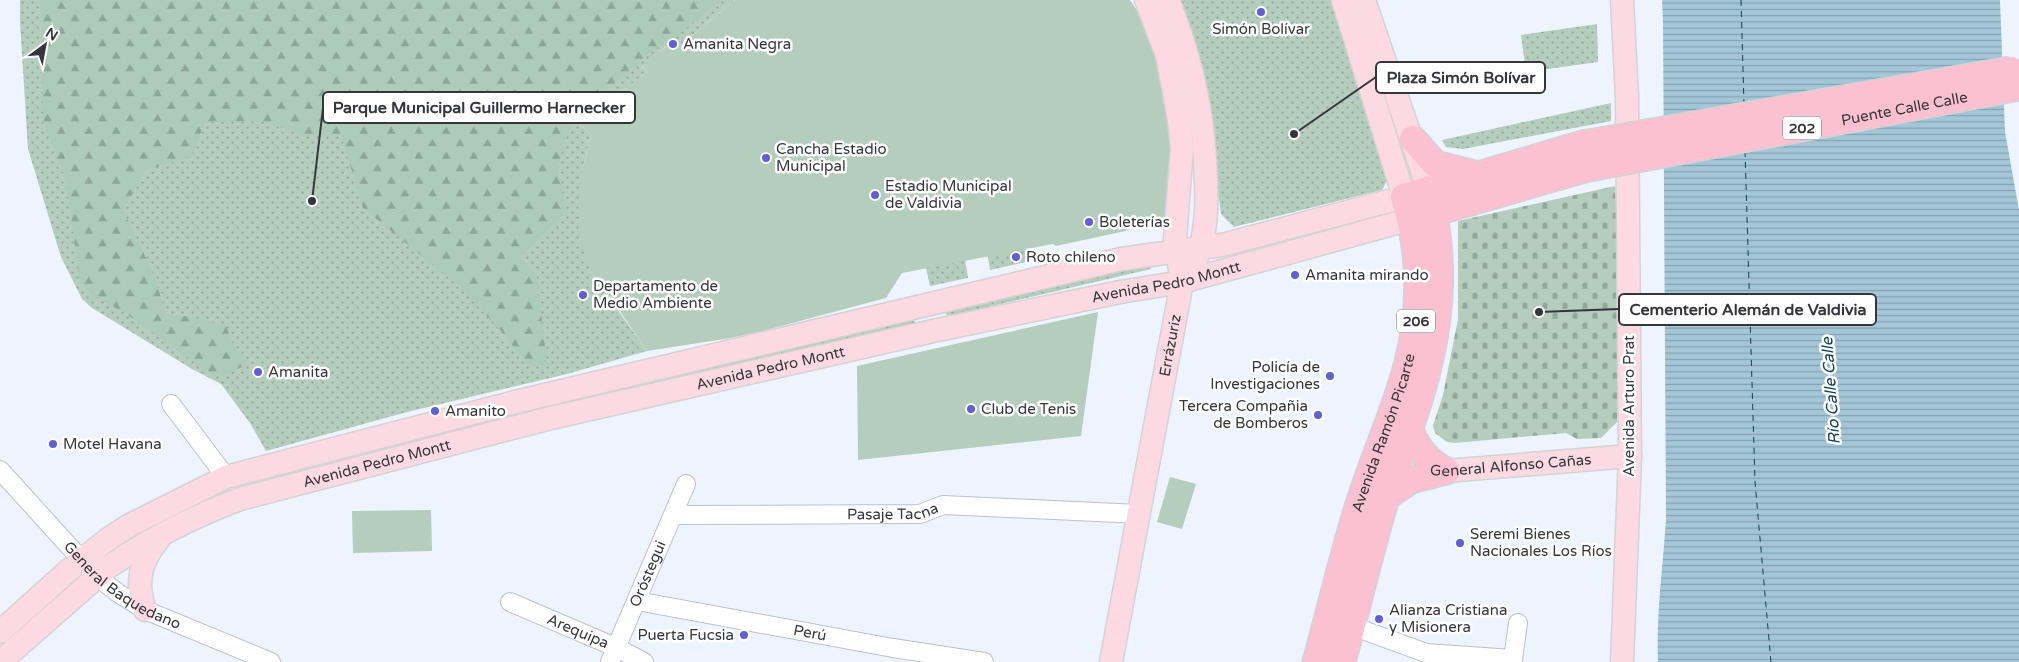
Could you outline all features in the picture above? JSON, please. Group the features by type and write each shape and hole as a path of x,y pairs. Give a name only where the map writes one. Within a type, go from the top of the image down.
{"highway":[{"name":"Puente Calle Calle","path":"1584,157 2019,69"},
{"name":"Puente Calle Calle","path":"1584,157 2019,87"},
{"path":"1412,139 1435,164 1480,176"},
{"name":"Avenida Pedro Montt","path":"1420,205 1584,157"},
{"name":"Avenida Pedro Montt","path":"1420,205 1480,176 1584,157"},
{"name":"Avenida Ramón Picarte","path":"1342,662 1390,486 1427,371 1437,318 1440,267 1439,242 1420,205"},
{"name":"Avenida Ramón Picarte","path":"1316,662 1360,501 1402,383 1413,339 1418,284 1415,240 1420,205"},
{"path":"1409,426 1422,452 1437,466 1446,471"},
{"path":"1360,501 1370,491 1446,471"}],"main road":[{"name":"Errázuriz","path":"1111,662 1182,282 1176,253 1176,226 1182,149 1180,119 1167,55 1146,0"},
{"path":"1168,0 1186,51 1200,108 1206,166 1205,224 1214,247 1182,282"},
{"name":"Avenida Ramón Picarte","path":"1343,0 1420,205"},
{"name":"Avenida Ramón Picarte","path":"1364,0 1412,139 1420,205"},
{"name":"Avenida Arturo Prat","path":"1622,0 1627,97 1630,456 1622,662"},
{"name":"Avenida Pedro Montt","path":"0,632 81,560 128,526 226,477 496,407 1121,260 1214,247 1420,205"},
{"name":"Avenida Pedro Montt","path":"0,662 97,577 124,557 162,533 206,512 240,499 551,418 933,331 1120,292 1182,282 1420,205"},
{"path":"929,305 933,331"},
{"path":"545,396 551,418"},
{"name":"General Alfonso Cañas","path":"1446,471 1630,456"},
{"path":"145,610 141,596 141,574 148,553 162,533"}],"street":[{"path":"171,404 226,477"},
{"name":"General Baquedano","path":"0,470 97,577 145,610 272,662"},
{"name":"Oróstegui","path":"612,655 686,484"},
{"name":"Pasaje Tacna","path":"674,514 920,514 943,504 1139,514"},
{"name":"Perú","path":"637,601 892,655 982,662"},
{"name":"Arequipa","path":"510,602 612,655 644,662"},
{"path":"1352,626 1426,653 1513,659 1518,623"}],"green space":[{"path":"20,0 735,0 676,49 670,43 642,66 647,72 580,124 591,135 582,171 590,271 647,351 567,374 407,412 266,451 250,423 221,384 192,369 92,308 82,299 61,257 28,149"},
{"path":"40,0 721,0 672,40 665,42 646,56 577,116 564,143 558,169 566,212 520,256 537,277 547,364 529,367 501,331 461,288 363,208 341,135 301,136 261,121 205,122 191,157 146,170 123,210 154,275 166,314 193,317 226,326 234,346 248,364 222,376 206,371 125,313 97,298 80,282 66,181 43,120"},
{"name":"Estadio Municipal de Valdivia","path":"735,0 1130,0 1156,39 1178,139 1166,219 1130,226 1130,230 1056,246 1053,244 902,273 886,298 731,338 647,351 590,271 578,231 582,171 591,135 580,124 647,72 642,65 671,43 676,49"},
{"path":"1176,0 1335,0 1389,177 1382,190 1234,227 1221,214 1214,159"},
{"path":"1597,24 1598,62 1526,72 1521,35"},
{"path":"1611,103 1611,121 1463,149 1446,147 1442,140"},
{"path":"1615,186 1621,306 1617,422 1601,438 1577,439 1566,433 1455,443 1447,442 1435,433 1433,426 1443,395 1458,319 1458,221"},
{"path":"979,200 1022,226 1030,261 990,270"},
{"path":"957,208 968,278 930,286 921,245"},
{"path":"1149,261 1151,269 949,316 946,314 946,311"},
{"name":"Club de Tenis","path":"1098,312 1081,436 858,460 857,366"},
{"path":"913,319 916,323 912,327 590,398 580,396"},
{"path":"1170,477 1196,484 1182,529 1157,522"},
{"path":"431,510 432,551 353,553 352,511"}],"water":[{"name":"Río Calle Calle","path":"1662,0 2000,0 2005,132 2019,210 2019,662 1658,662 1659,608 1666,519"}],"ferry route":[{"path":"1741,0 1744,104"},
{"path":"1745,151 1755,482 1771,662"}],"place":[{"name":"Simón Bolívar","path":"1261,12"},
{"name":"Amanita Negra","path":"673,44"},
{"name":"Plaza Simón Bolívar","path":"1294,134"},
{"name":"Cancha Estadio Municipal","path":"766,158"},
{"name":"Estadio Municipal de Valdivia","path":"875,195"},
{"name":"Parque Municipal Guillermo Harnecker","path":"312,201"},
{"name":"Boleterías","path":"1089,222"},
{"name":"Roto chileno","path":"1016,257"},
{"name":"Amanita mirando","path":"1295,275"},
{"name":"Departamento de Medio Ambiente","path":"583,295"},
{"name":"Cementerio Alemán de Valdivia","path":"1539,312"},
{"name":"Amanita","path":"258,372"},
{"name":"Policía de Investigaciones","path":"1330,376"},
{"name":"Club de Tenis","path":"971,409"},
{"name":"Amanito","path":"435,411"},
{"name":"Tercera Compañia de Bomberos","path":"1318,415"},
{"name":"Motel Havana","path":"53,444"},
{"name":"Seremi Bienes Nacionales Los Ríos","path":"1460,543"},
{"name":"Alianza Cristiana y Misionera","path":"1379,619"},
{"name":"Puerta Fucsia","path":"744,635"}]}
